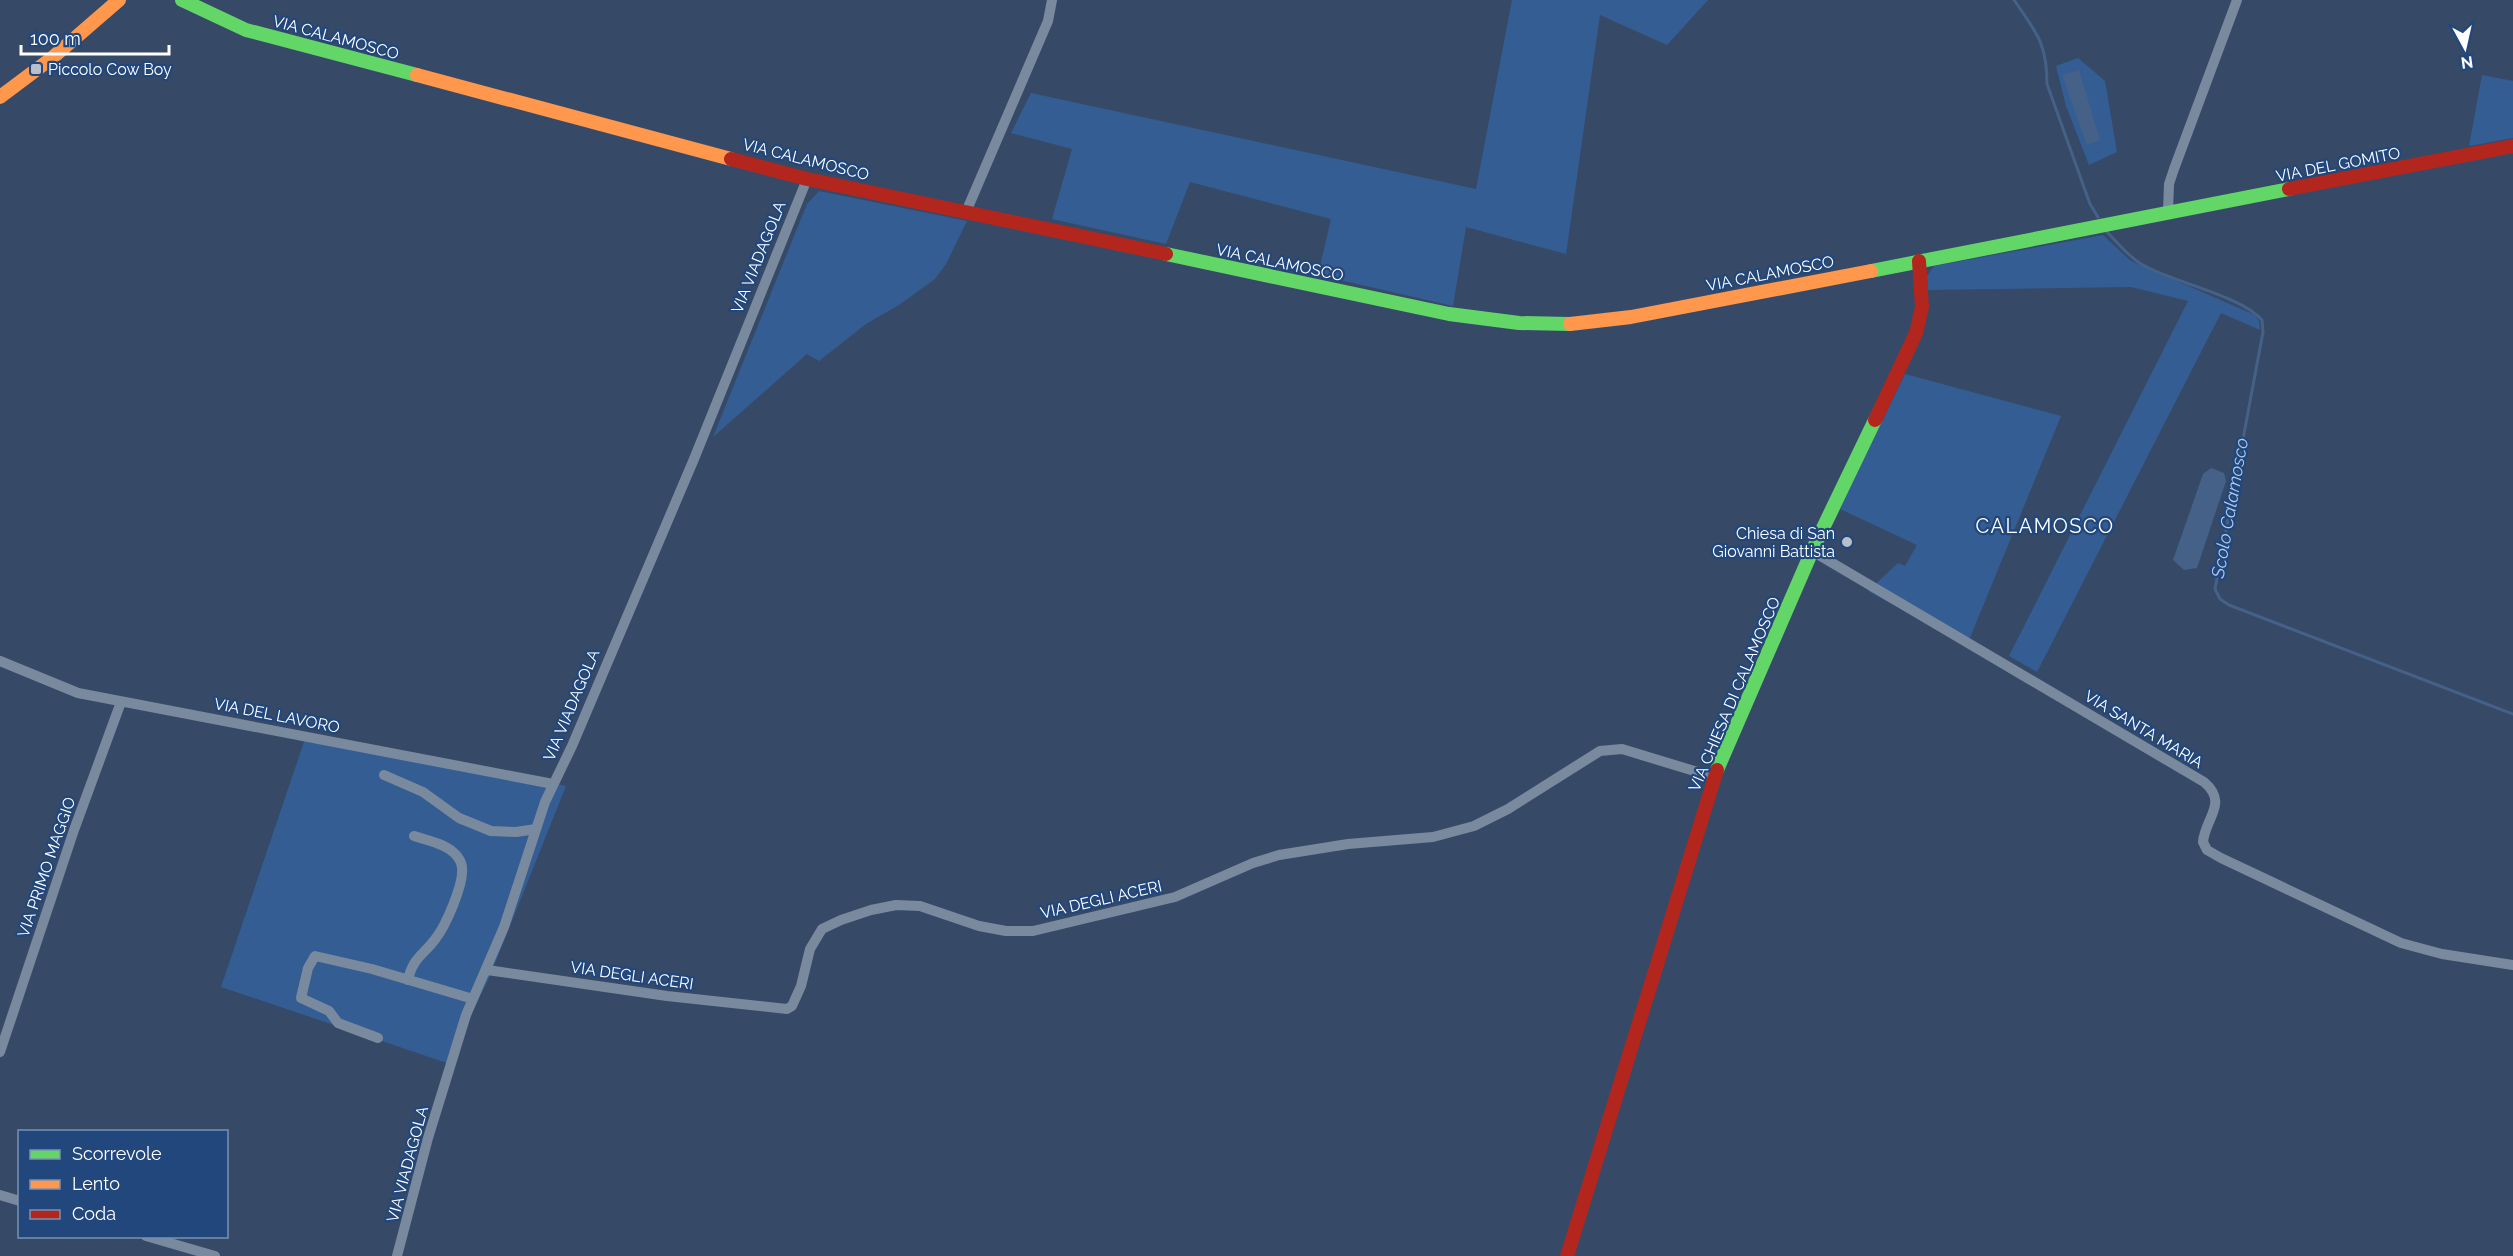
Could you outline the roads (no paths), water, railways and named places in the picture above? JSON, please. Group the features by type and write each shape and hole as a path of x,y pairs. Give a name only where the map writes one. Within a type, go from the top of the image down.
{"street":[{"path":"0,97 52,58 119,0"},
{"name":"VIA CALAMOSCO","path":"182,0 246,30 807,178 1449,315 1528,326 1605,321 2168,212"},
{"path":"966,213 1048,21 1052,0"},
{"path":"2168,212 2169,184 2237,0"},
{"name":"VIA DEL GOMITO","path":"2168,212 2513,146"},
{"name":"VIA VIADAGOLA","path":"397,1256 428,1138 466,1015 504,927 553,784 572,746 694,459 807,178"},
{"name":"VIA CHIESA DI CALAMOSCO","path":"1567,1256 1714,777 1812,551 1916,333 1923,307 1919,261"},
{"name":"VIA SANTA MARIA","path":"1812,551 2204,782 2213,789 2216,800 2214,812 2204,834 2203,842 2207,850 2401,943 2442,954 2513,965"},
{"name":"VIA DEL LAVORO","path":"0,661 78,693 553,784"},
{"name":"VIA PRIMO MAGGIO","path":"1,1046 74,830 121,702"},
{"name":"VIA DEGLI ACERI","path":"487,970 668,996 787,1009 792,1006 801,986 810,949 822,929 871,910 896,905 920,906 979,926 1006,931 1033,931 1171,898 1253,863 1280,855 1348,844 1433,837 1474,826 1508,809 1600,751 1622,749 1714,777"},
{"path":"384,775 423,792 459,818 491,831 516,832 536,829"},
{"path":"408,980 414,962 437,937 442,928 459,886 462,868 451,850 414,836"},
{"path":"378,1038 338,1023 329,1011 303,1000 301,992 308,969 315,957 473,999"},
{"path":"0,1195 18,1200"},
{"path":"153,1238 214,1256"}],"waterway":[{"name":"Scolo Calamosco","path":"2014,0 2039,39 2045,58 2047,84 2090,204 2098,217"},
{"name":"Scolo Calamosco","path":"2107,232 2141,264 2238,303 2262,320 2263,332 2215,589 2220,599 2229,605 2513,714"}],"place":[{"name":"Piccolo Cow Boy","path":"36,69"},
{"name":"Chiesa di San Giovanni Battista","path":"1847,542"}],"district":[{"name":"CALAMOSCO","path":"2045,526"}]}
